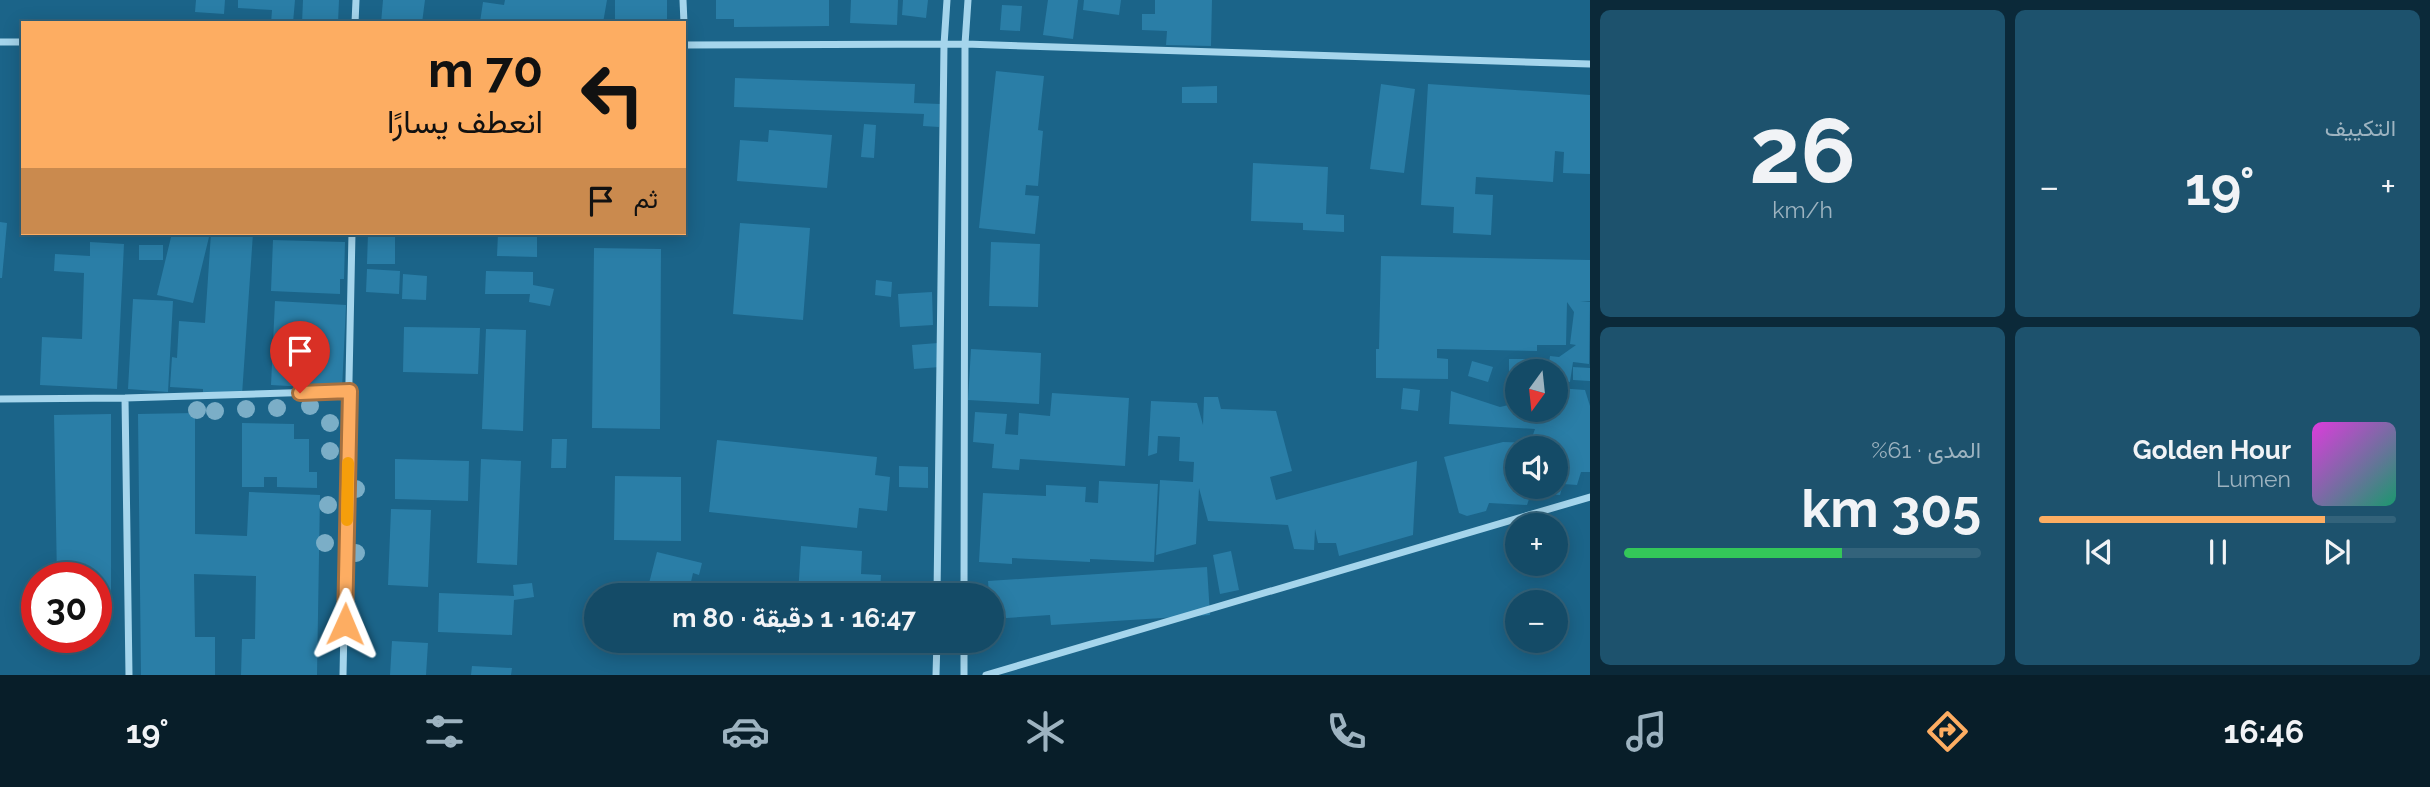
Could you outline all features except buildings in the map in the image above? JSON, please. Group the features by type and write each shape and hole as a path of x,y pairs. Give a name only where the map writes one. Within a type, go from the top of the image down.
{"street":[{"path":"355,21 356,0"},
{"path":"684,0 684,21"},
{"path":"937,583 944,45 947,0"},
{"path":"964,583 965,44 968,0"},
{"path":"0,42 21,42"},
{"path":"686,45 965,44 1590,64"},
{"path":"343,675 352,235"},
{"path":"0,399 350,391"},
{"path":"125,398 130,675"},
{"path":"986,675 1590,496"},
{"path":"936,675 937,653"},
{"path":"964,653 964,675"}],"slow traffic":[{"path":"347,520 348,463"}],"route":[{"path":"300,393 350,391 345,624"}]}
